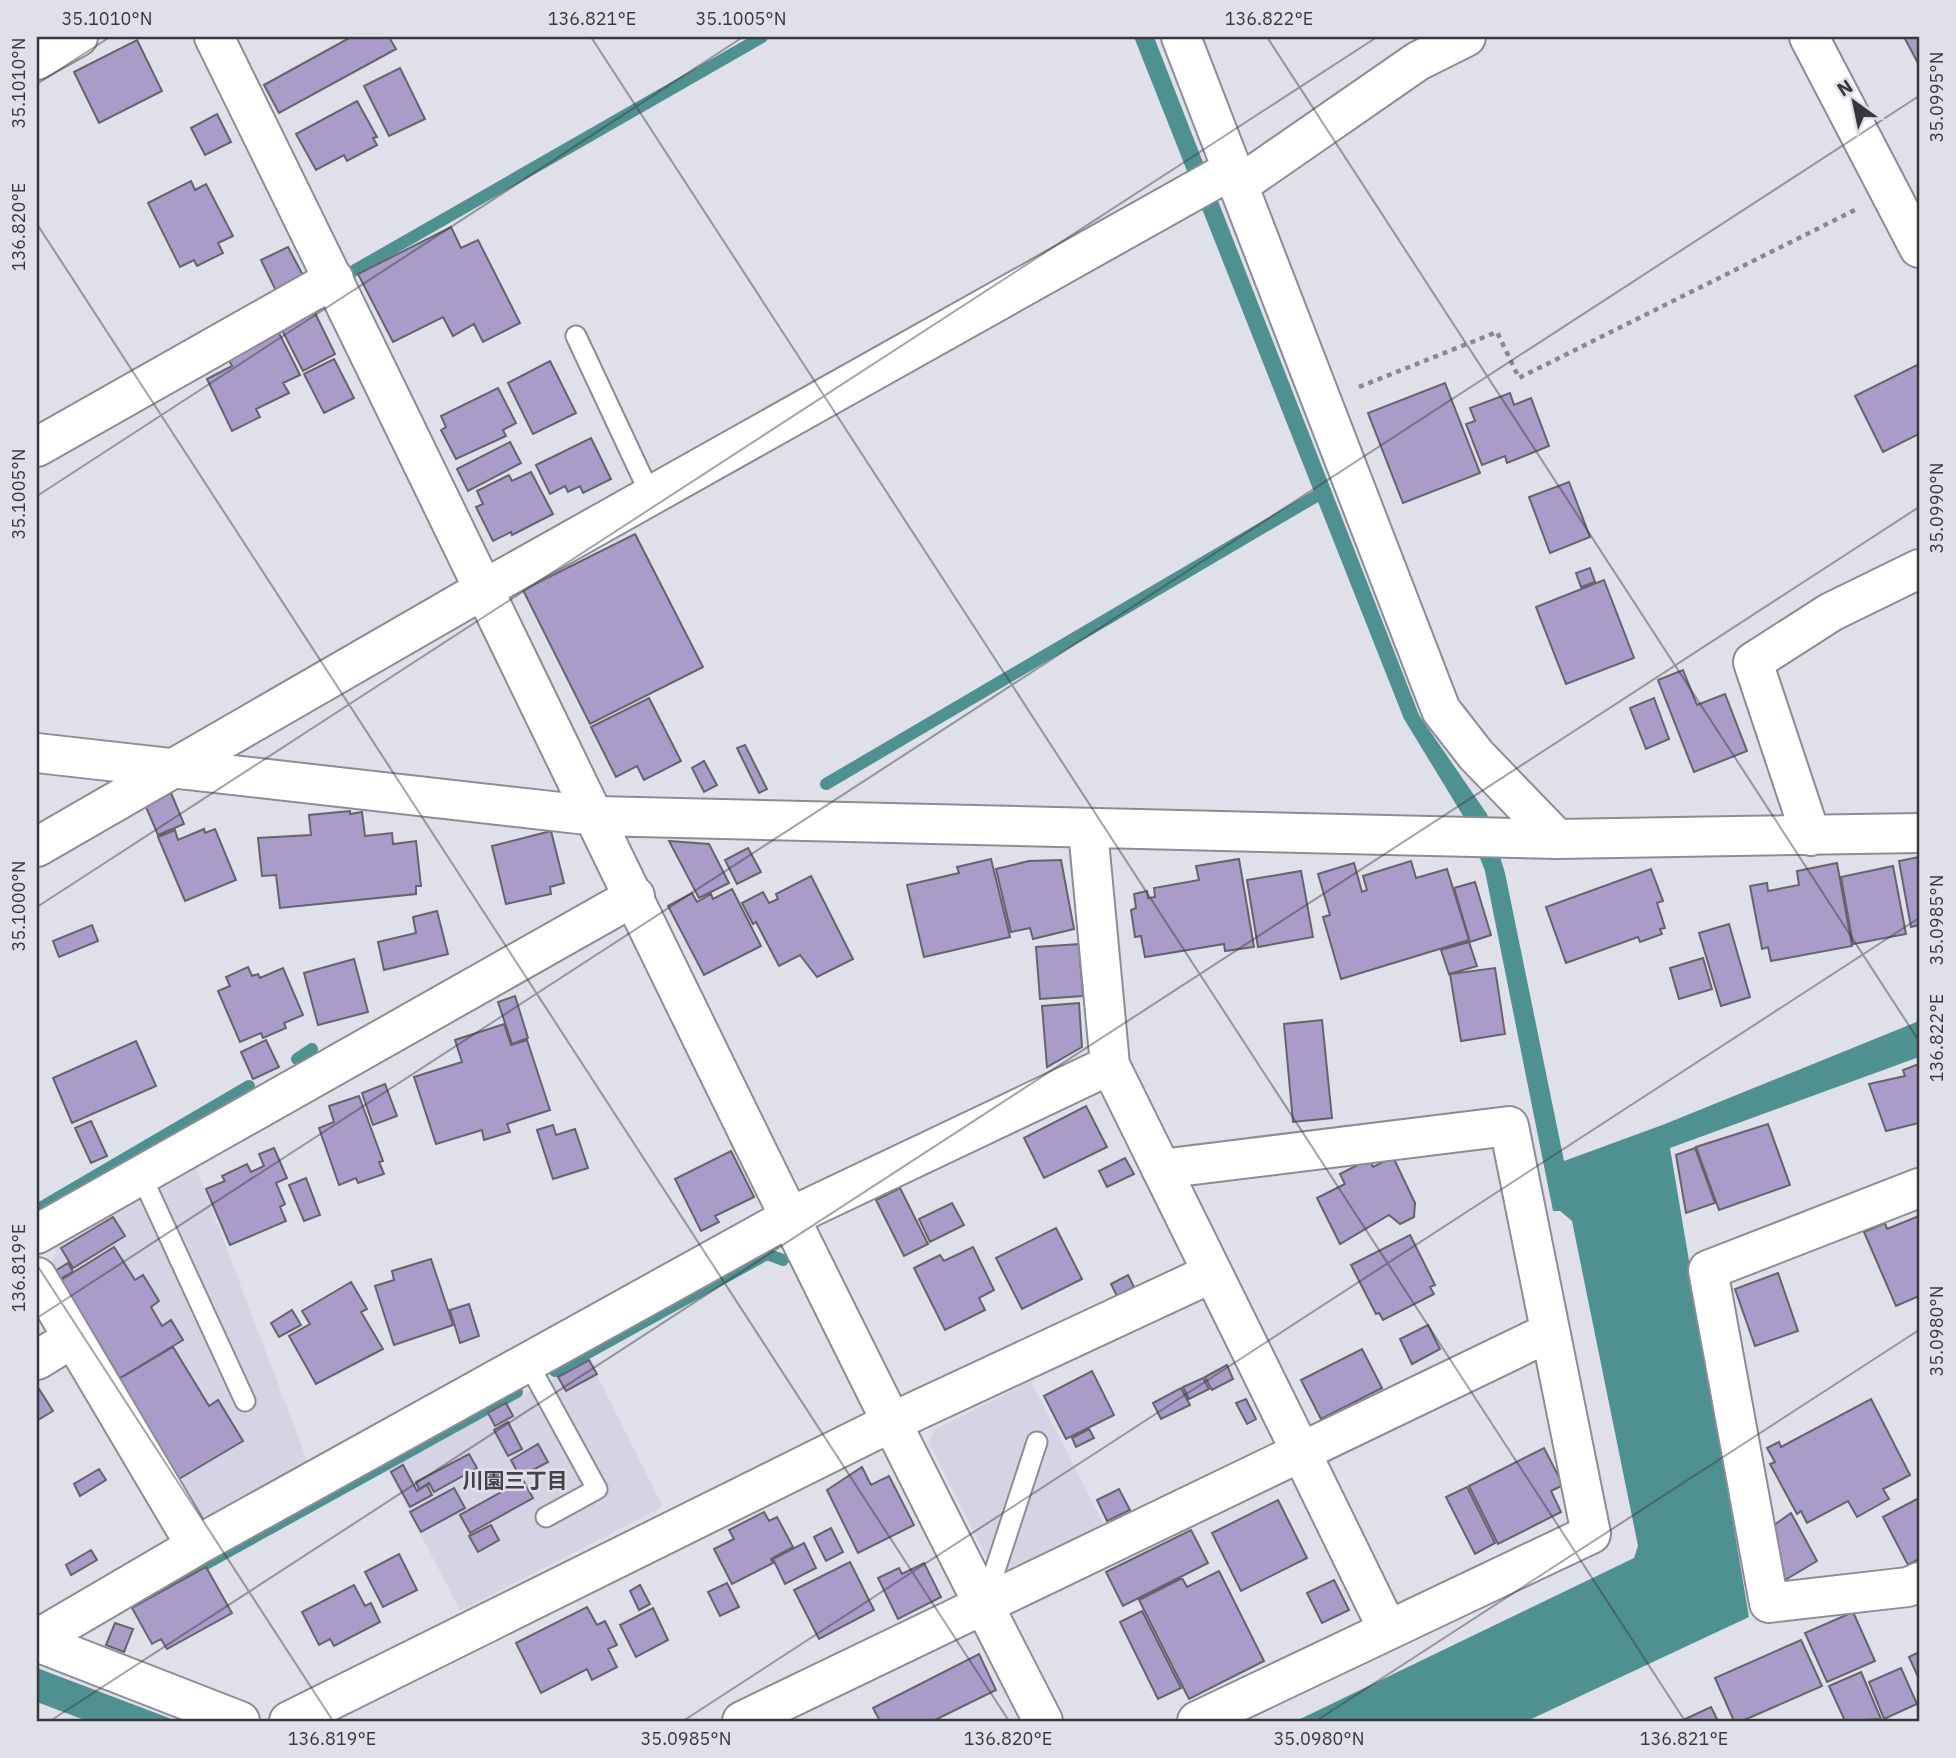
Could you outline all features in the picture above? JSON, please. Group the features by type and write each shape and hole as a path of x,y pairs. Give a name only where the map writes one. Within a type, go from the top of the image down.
{"street":[{"path":"37,60 78,37"},
{"path":"214,37 486,588 890,1423 1044,1721"},
{"path":"1181,37 1220,181 1323,401 1441,710 1476,755 1557,839"},
{"path":"37,847 486,588 1220,181 1418,61 1466,37"},
{"path":"1809,37 1919,248"},
{"path":"37,447 334,279"},
{"path":"1811,836 1753,662 1831,611 1919,569"},
{"path":"37,753 596,816 1087,830 1557,839 1919,833"},
{"path":"1087,830 1110,1065 1388,1630"},
{"path":"37,1234 635,896"},
{"path":"37,1641 196,1546 790,1217 1110,1065"},
{"path":"1161,1169 1509,1126 1591,1534 1197,1721"},
{"path":"1919,1188 1708,1270 1769,1603 1908,1587 1919,1582"},
{"path":"289,1721 890,1423 1212,1273"},
{"path":"37,1277 196,1546"},
{"path":"742,1721 1550,1332"},
{"path":"37,1360 72,1338"},
{"path":"37,1641 240,1721"}],"lane":[{"path":"576,336 651,496"},
{"path":"141,1175 245,1401"},
{"path":"528,1363 597,1489 546,1517"},
{"path":"984,1605 1037,1442"}],"path":[{"path":"1323,401 1497,332 1519,378 1890,192"}],"shaded area":[{"path":"195,1165 308,1463 211,1518 195,1513 50,1266 59,1244"},
{"path":"589,1359 663,1507 460,1611 388,1470"},
{"path":"1031,1381 1104,1525 1010,1572 992,1568 929,1443 934,1430"}],"water":[{"path":"1134,37 1154,37 1419,715 1487,814 1505,873 1564,1161 1665,1124 1919,1021 1919,1057 1670,1148 1749,1617 1527,1721 1296,1721 1634,1558 1638,1546 1572,1221 1560,1211 1553,1211 1485,871 1465,819 1404,719"},
{"path":"37,1668 177,1721 87,1721 37,1702"}],"building":[{"path":"351,37 389,37 396,49 279,113 264,85"},
{"path":"1904,37 1919,37 1919,65"},
{"path":"137,40 162,91 99,123 74,72"},
{"path":"400,68 425,119 389,136 364,86"},
{"path":"357,101 377,137 373,138 377,145 347,161 344,155 316,170 296,134"},
{"path":"217,114 231,142 205,155 191,128"},
{"path":"191,181 195,190 206,184 233,236 218,243 223,253 197,266 194,260 180,267 148,203"},
{"path":"451,227 461,248 478,240 520,323 483,342 474,324 453,336 443,317 393,342 358,274"},
{"path":"288,247 306,281 278,295 261,260"},
{"path":"314,311 335,354 303,371 281,328"},
{"path":"278,331 300,375 283,383 289,393 256,409 260,417 232,431 207,379 232,366 227,357"},
{"path":"334,359 354,398 324,413 304,374"},
{"path":"550,361 576,413 533,434 508,383"},
{"path":"1919,364 1919,434 1883,452 1855,396"},
{"path":"1445,383 1480,473 1403,503 1368,413"},
{"path":"498,388 516,423 503,430 506,436 456,459 441,430 446,427 441,416"},
{"path":"1510,393 1514,405 1531,398 1549,446 1507,463 1505,456 1482,465 1466,424 1475,421 1470,408"},
{"path":"591,438 611,479 583,493 580,486 568,492 565,486 550,494 536,465"},
{"path":"510,442 521,463 468,491 457,469"},
{"path":"531,472 553,514 512,535 511,532 493,541 476,507 483,504 477,491 509,475 512,481"},
{"path":"1569,482 1590,537 1550,553 1529,497"},
{"path":"635,534 703,667 590,724 523,590"},
{"path":"1590,568 1595,582 1581,587 1576,573"},
{"path":"1604,580 1634,658 1566,684 1536,607"},
{"path":"1683,670 1697,705 1725,694 1747,751 1694,772 1658,680"},
{"path":"649,698 681,761 644,780 637,766 616,777 591,727"},
{"path":"1654,698 1669,739 1646,749 1630,708"},
{"path":"745,745 767,789 759,793 737,748"},
{"path":"704,761 717,785 704,792 692,768"},
{"path":"171,793 184,824 158,835 146,807"},
{"path":"350,811 350,814 362,812 365,836 392,833 393,844 416,841 421,886 416,886 416,894 280,908 276,875 262,876 258,838 311,835 309,815"},
{"path":"204,829 205,833 215,829 236,880 185,901 158,837 175,830 178,840"},
{"path":"551,831 564,883 550,887 551,894 506,904 492,846"},
{"path":"669,841 709,844 729,883 699,898"},
{"path":"748,848 761,872 737,884 725,860"},
{"path":"1919,857 1919,925 1911,927 1899,861"},
{"path":"991,859 1010,937 924,957 907,885 959,873 957,867"},
{"path":"1239,859 1254,947 1225,951 1224,944 1145,957 1141,936 1135,937 1131,910 1136,908 1134,894 1147,891 1148,898 1155,897 1154,888 1199,880 1196,866"},
{"path":"1061,860 1074,929 1033,939 1030,928 1011,932 996,869 1029,861"},
{"path":"1411,861 1416,878 1447,869 1469,940 1341,979 1323,917 1330,915 1318,874 1354,863 1362,892 1367,890 1363,876"},
{"path":"1837,863 1852,946 1771,961 1768,947 1762,949 1750,886 1767,883 1768,891 1799,885 1797,871"},
{"path":"1893,866 1906,934 1853,944 1841,877"},
{"path":"1651,869 1663,901 1657,903 1665,928 1660,929 1662,934 1640,942 1638,937 1566,963 1546,907"},
{"path":"1301,871 1313,937 1258,947 1247,880"},
{"path":"811,876 853,959 817,977 800,955 779,966 756,922 753,924 742,903 763,892 769,903 778,899 776,894"},
{"path":"1475,882 1491,935 1470,942 1454,888"},
{"path":"732,889 761,946 704,975 668,906 692,893 697,902 711,894 713,899"},
{"path":"437,911 448,954 384,970 378,942 416,933 413,917"},
{"path":"1729,924 1750,997 1721,1006 1699,933"},
{"path":"92,925 98,941 59,957 53,941"},
{"path":"1469,942 1477,966 1449,974 1441,950"},
{"path":"1079,944 1083,996 1040,999 1036,947"},
{"path":"1703,958 1712,989 1679,999 1670,968"},
{"path":"354,959 368,1012 318,1025 304,973"},
{"path":"248,967 252,976 258,974 260,978 283,968 303,1015 284,1023 286,1028 263,1038 261,1033 240,1042 218,991 230,986 226,977"},
{"path":"1495,968 1505,1034 1461,1041 1450,974"},
{"path":"515,996 528,1038 512,1044 498,1002"},
{"path":"1079,1003 1082,1047 1047,1067 1042,1006"},
{"path":"1322,1020 1332,1118 1293,1122 1284,1024"},
{"path":"504,1024 511,1045 527,1040 550,1110 507,1124 510,1132 484,1140 482,1130 436,1144 414,1077 462,1062 455,1040"},
{"path":"266,1040 279,1067 253,1079 241,1052"},
{"path":"136,1041 156,1086 72,1123 53,1078"},
{"path":"1919,1064 1919,1123 1886,1131 1869,1084 1905,1076 1903,1070"},
{"path":"385,1084 397,1116 373,1125 362,1093"},
{"path":"359,1096 383,1161 379,1162 384,1174 358,1183 356,1178 339,1185 319,1128 334,1122 329,1106"},
{"path":"1086,1106 1107,1147 1044,1178 1024,1138"},
{"path":"91,1121 107,1156 91,1163 75,1128"},
{"path":"1768,1124 1790,1185 1719,1210 1696,1147"},
{"path":"553,1125 556,1135 575,1129 588,1168 553,1179 537,1130"},
{"path":"274,1148 287,1178 276,1183 285,1204 280,1207 286,1221 230,1245 206,1189 225,1181 222,1176 247,1164 251,1172 264,1166 259,1154"},
{"path":"1695,1148 1715,1203 1686,1213 1676,1155"},
{"path":"731,1151 754,1197 715,1216 719,1222 701,1231 675,1179"},
{"path":"1393,1157 1415,1203 1414,1217 1400,1224 1389,1215 1340,1244 1317,1198 1345,1184 1340,1174 1369,1159 1373,1167"},
{"path":"1125,1158 1134,1174 1107,1187 1099,1171"},
{"path":"306,1178 320,1215 304,1221 289,1185"},
{"path":"900,1188 928,1244 904,1256 876,1200"},
{"path":"952,1203 964,1225 930,1242 919,1219"},
{"path":"1919,1216 1919,1296 1896,1306 1864,1232 1885,1223 1887,1229"},
{"path":"113,1217 125,1236 73,1268 61,1248"},
{"path":"1056,1228 1082,1279 1022,1309 996,1258"},
{"path":"1410,1235 1435,1285 1430,1287 1434,1294 1383,1320 1379,1313 1376,1314 1351,1265"},
{"path":"114,1247 135,1280 143,1275 159,1301 151,1307 162,1326 171,1320 183,1340 120,1378 61,1280"},
{"path":"973,1247 994,1290 979,1298 985,1310 945,1330 914,1268 940,1255 944,1261"},
{"path":"431,1259 453,1325 394,1345 375,1286 394,1280 392,1271"},
{"path":"68,1263 73,1272 60,1279 55,1271"},
{"path":"1778,1273 1798,1331 1755,1346 1735,1289"},
{"path":"1128,1275 1134,1287 1117,1296 1111,1284"},
{"path":"351,1282 367,1309 361,1312 383,1349 316,1384 289,1336 310,1324 302,1311"},
{"path":"469,1304 479,1336 460,1343 450,1310"},
{"path":"292,1310 301,1325 279,1337 271,1323"},
{"path":"1428,1325 1440,1349 1412,1364 1400,1339"},
{"path":"173,1347 209,1406 218,1400 243,1441 179,1479 119,1379"},
{"path":"1362,1349 1382,1388 1321,1419 1301,1380"},
{"path":"589,1360 597,1374 566,1391 558,1377"},
{"path":"1227,1365 1233,1379 1212,1390 1205,1377"},
{"path":"1092,1371 1114,1415 1066,1439 1044,1396"},
{"path":"1203,1378 1209,1389 1189,1399 1183,1387"},
{"path":"1181,1388 1190,1405 1161,1419 1153,1403"},
{"path":"39,1389 53,1411 38,1420 37,1390"},
{"path":"1246,1399 1256,1419 1247,1424 1236,1403"},
{"path":"1871,1399 1910,1475 1883,1489 1889,1499 1857,1517 1848,1501 1807,1523 1801,1511 1797,1514 1770,1464 1775,1462 1767,1448 1779,1442 1781,1447"},
{"path":"506,1403 513,1416 495,1426 488,1413"},
{"path":"508,1422 522,1449 508,1456 494,1430"},
{"path":"1089,1429 1094,1438 1076,1447 1072,1438"},
{"path":"538,1444 548,1462 520,1477 511,1460"},
{"path":"1544,1448 1563,1485 1551,1491 1561,1512 1498,1544 1469,1486"},
{"path":"469,1454 477,1468 434,1492 429,1483 419,1489 416,1482"},
{"path":"403,1465 417,1491 427,1485 432,1495 410,1507 391,1472"},
{"path":"862,1467 871,1485 889,1476 914,1525 858,1553 827,1490"},
{"path":"99,1469 106,1480 80,1496 74,1484"},
{"path":"523,1480 533,1498 470,1533 460,1515"},
{"path":"1467,1487 1495,1543 1475,1554 1446,1497"},
{"path":"454,1488 465,1508 421,1532 410,1512"},
{"path":"1119,1489 1130,1510 1107,1521 1097,1500"},
{"path":"1919,1498 1919,1559 1908,1565 1883,1517"},
{"path":"1278,1500 1307,1558 1241,1591 1212,1533"},
{"path":"764,1512 769,1521 777,1517 793,1547 771,1559 773,1563 732,1584 714,1549 734,1539 729,1530"},
{"path":"1791,1513 1817,1561 1785,1580 1770,1528"},
{"path":"491,1525 499,1540 478,1552 469,1536"},
{"path":"831,1528 843,1552 826,1561 814,1537"},
{"path":"1191,1530 1208,1563 1123,1606 1106,1572"},
{"path":"804,1543 816,1568 785,1584 773,1559"},
{"path":"91,1550 97,1560 71,1575 66,1565"},
{"path":"399,1554 417,1590 383,1607 365,1572"},
{"path":"850,1562 874,1610 819,1639 794,1590"},
{"path":"924,1563 941,1597 898,1619 878,1578 899,1568 902,1574"},
{"path":"206,1567 232,1613 167,1649 161,1639 152,1644 132,1608"},
{"path":"1219,1571 1264,1661 1189,1699 1139,1600 1182,1578 1187,1587"},
{"path":"1334,1580 1349,1610 1322,1623 1307,1593"},
{"path":"727,1583 739,1607 720,1616 708,1592"},
{"path":"354,1585 365,1606 371,1603 380,1622 334,1646 330,1639 319,1645 302,1612"},
{"path":"640,1585 650,1604 639,1610 630,1591"},
{"path":"587,1607 597,1625 605,1621 617,1645 608,1649 617,1667 592,1680 587,1669 541,1693 516,1643"},
{"path":"653,1608 668,1640 636,1657 620,1625"},
{"path":"1142,1611 1181,1688 1158,1699 1120,1622"},
{"path":"1853,1612 1875,1661 1827,1682 1805,1633"},
{"path":"115,1623 133,1629 124,1652 106,1645"},
{"path":"1801,1640 1822,1686 1742,1721 1734,1721 1715,1678"},
{"path":"1919,1652 1919,1679 1909,1657"},
{"path":"979,1654 996,1690 933,1721 880,1721 873,1708"},
{"path":"1901,1668 1917,1704 1884,1719 1869,1682"},
{"path":"1861,1672 1881,1719 1845,1721 1829,1686"},
{"path":"1711,1707 1718,1721 1681,1721"}],"waterway":[{"path":"350,273 762,37"},
{"path":"826,784 1325,491"},
{"path":"297,1059 312,1049"},
{"path":"37,1210 249,1086"},
{"path":"555,1371 767,1254 783,1260"},
{"path":"153,1593 517,1392"}],"district":[{"name":"川園三丁目","path":"515,1481"}]}
